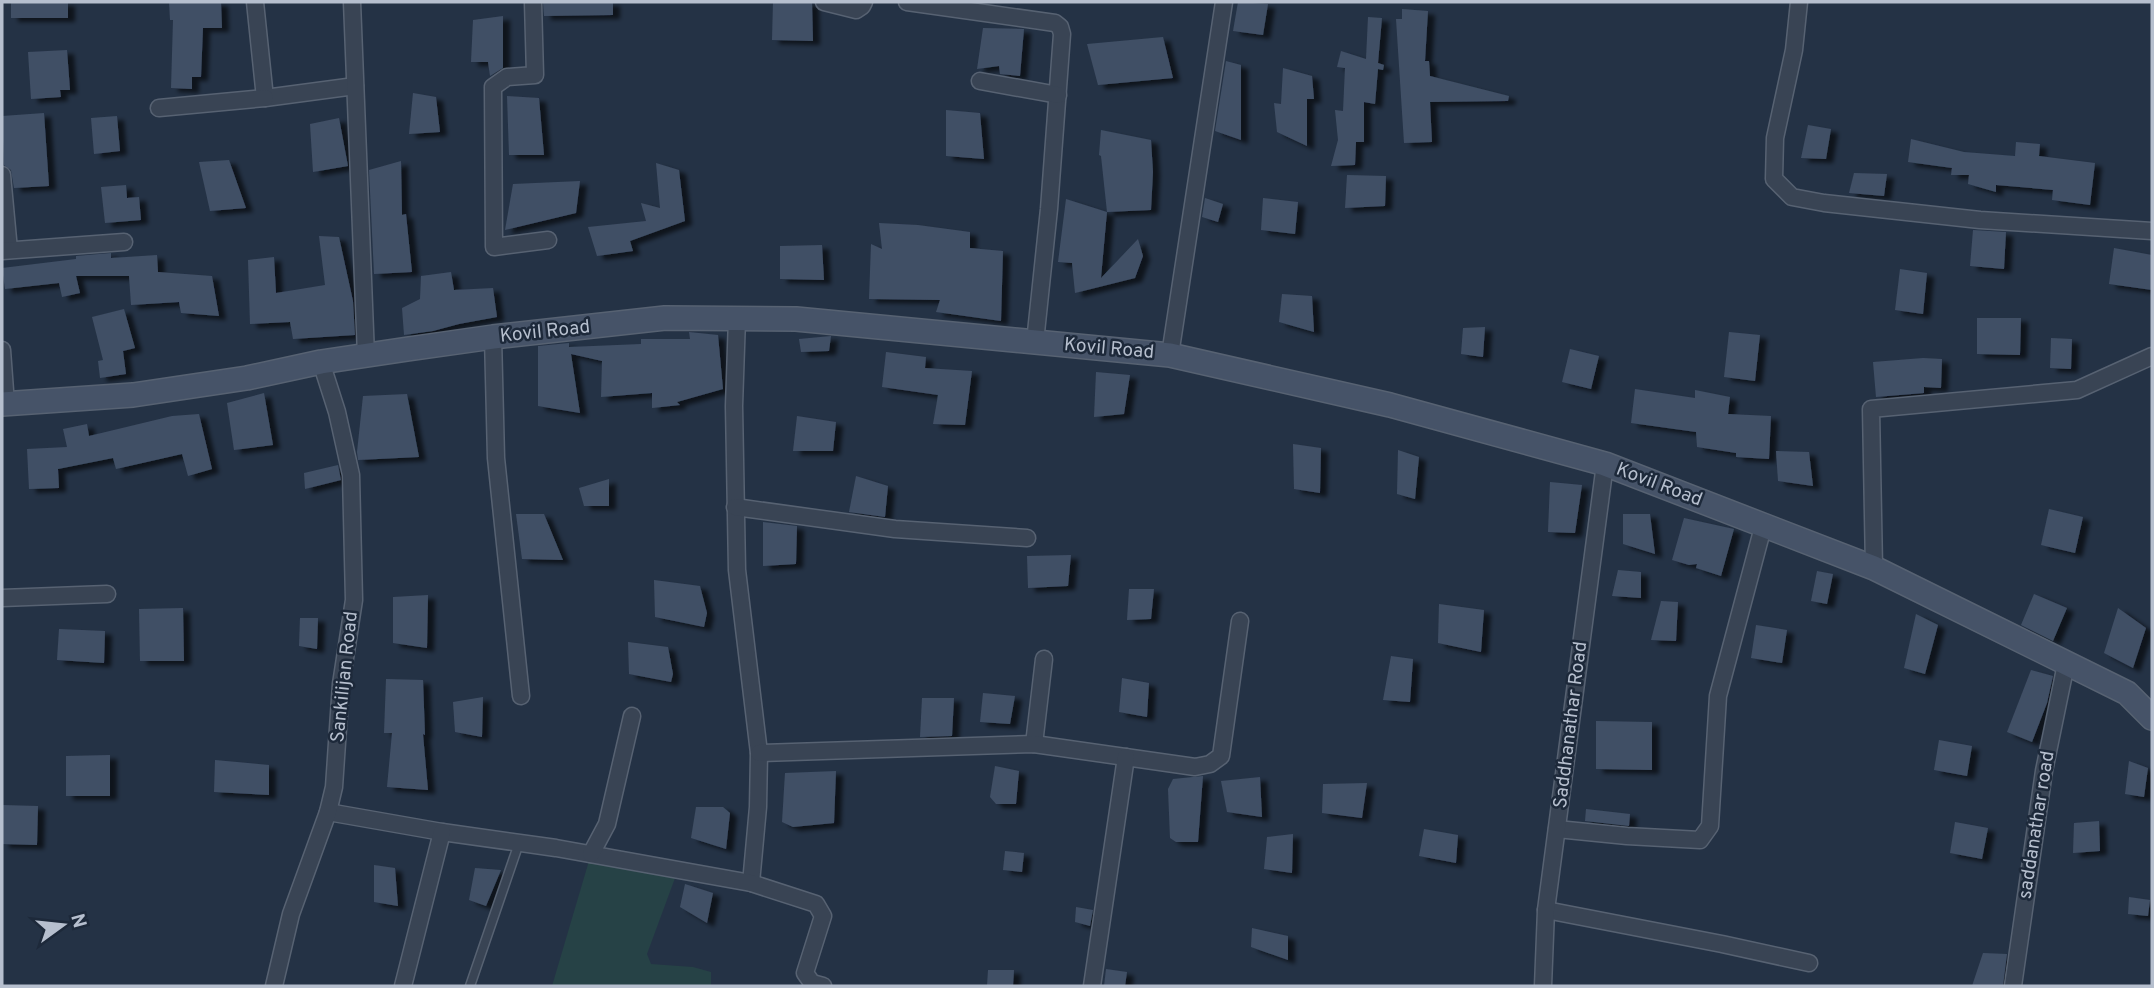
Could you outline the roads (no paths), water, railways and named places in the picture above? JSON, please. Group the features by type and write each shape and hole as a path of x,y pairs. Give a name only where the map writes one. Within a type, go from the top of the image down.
{"street":[{"path":"255,2 265,97"},
{"path":"352,2 366,356"},
{"path":"533,2 535,75 507,78 492,87 494,247 548,240"},
{"path":"824,2 856,10 864,2"},
{"path":"908,2 1055,23 1060,27 1062,34 1058,95 1035,342"},
{"path":"1170,355 1224,2"},
{"path":"1799,2 1794,50 1775,138 1774,179 1792,197 1980,220 2152,231"},
{"path":"980,81 1058,95"},
{"path":"159,108 355,86"},
{"path":"2,175 5,251 124,242"},
{"name":"Kovil Road","path":"4,404 132,395 247,378 321,362 493,337 665,318 796,319 1170,355 1390,404 1605,464 1874,568 2127,693 2152,718"},
{"path":"737,318 734,406 737,570 759,753 758,807 751,883"},
{"path":"493,337 496,458 521,695"},
{"path":"2,350 4,404"},
{"path":"1605,464 1874,568 1871,409 2077,390 2152,356"},
{"name":"Sankilijan Road","path":"274,986 291,914 328,812 334,787 341,684 354,600 351,475 337,412 321,362"},
{"name":"Saddhanathar Road","path":"1543,986 1546,910 1605,464"},
{"path":"735,507 895,529 1027,538"},
{"path":"1557,829 1700,840 1710,826 1718,696 1763,527"},
{"path":"2,598 107,594"},
{"path":"759,753 1034,744 1195,767 1210,764 1220,755 1240,621"},
{"path":"1034,744 1044,659"},
{"name":"saddanathar road","path":"2013,986 2044,771 2066,664"},
{"path":"591,854 607,824 632,716"},
{"path":"1092,986 1126,757"},
{"path":"328,812 591,854 751,883 816,904 824,916 803,979 823,986"},
{"path":"403,986 442,832"},
{"path":"1546,910 1809,963"}],"lane":[{"path":"470,986 519,843"}]}
